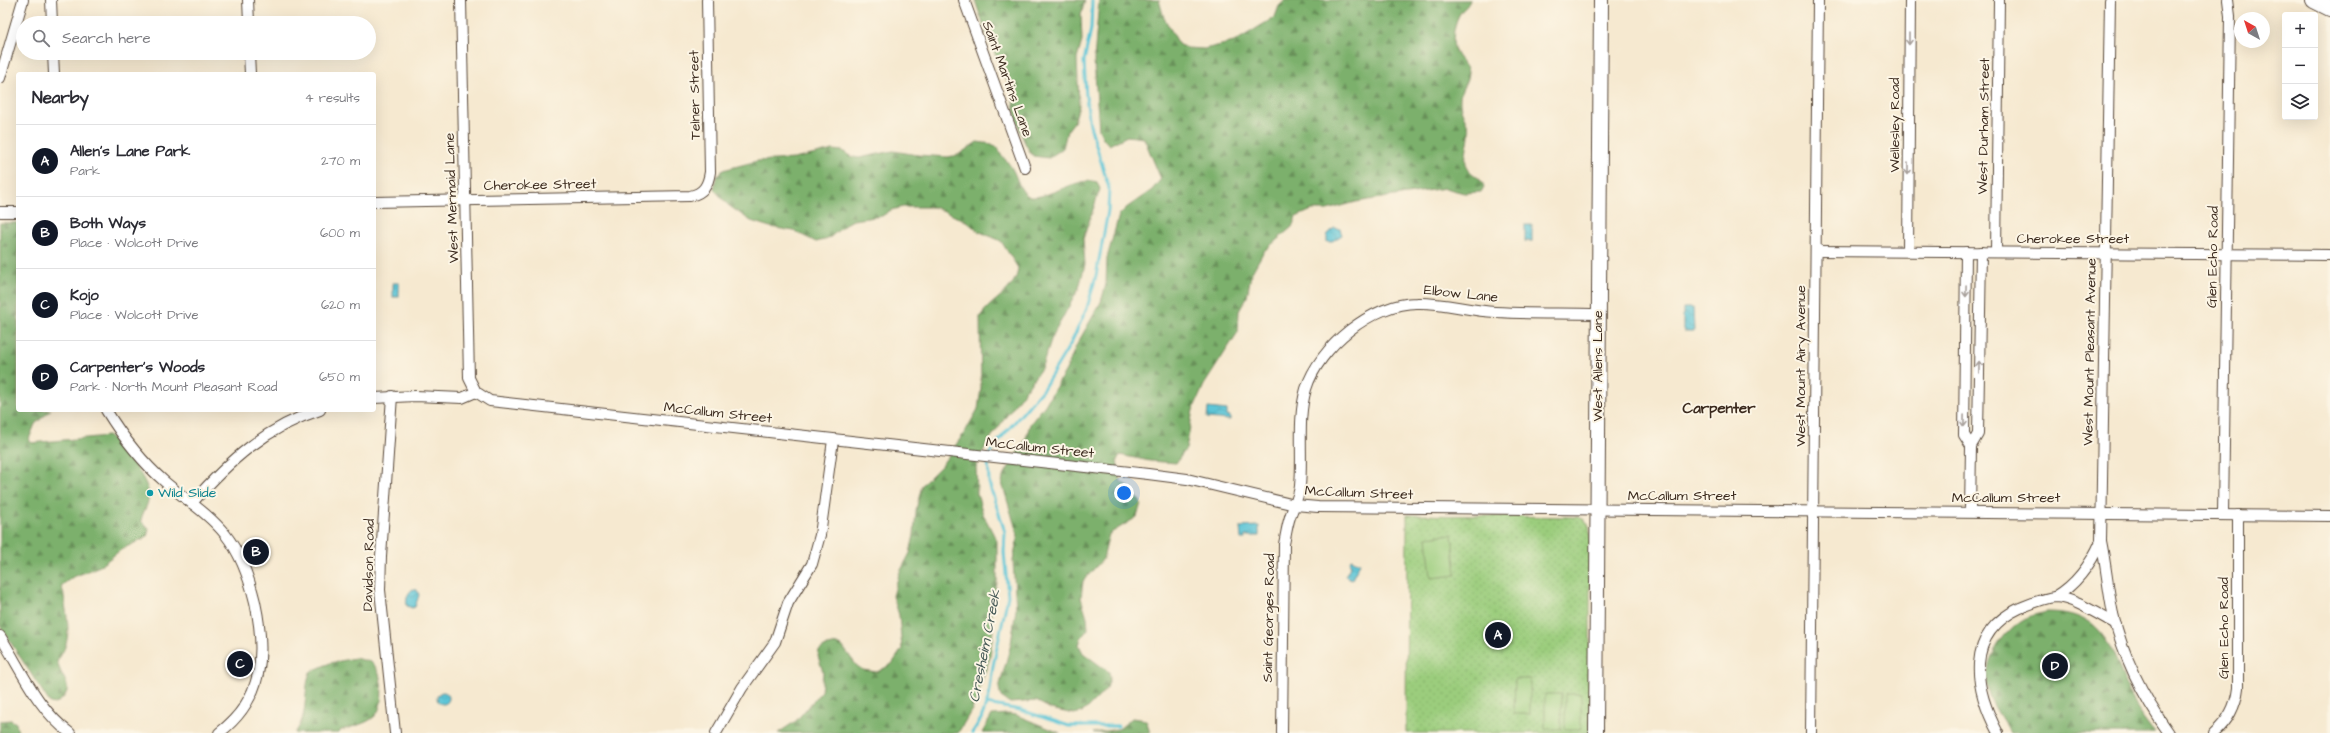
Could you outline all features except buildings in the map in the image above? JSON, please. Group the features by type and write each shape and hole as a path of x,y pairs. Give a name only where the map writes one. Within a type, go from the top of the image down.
{"main road":[{"path":"2314,0 2330,8"}],"street":[{"path":"18,16 23,0"},
{"path":"51,0 52,16"},
{"path":"248,0 249,16"},
{"name":"West Mermaid Lane","path":"461,0 469,378 476,392"},
{"name":"Telner Street","path":"704,189 710,172 707,0"},
{"name":"Saint Martins Lane","path":"964,0 1025,168"},
{"name":"West Allens Lane","path":"1596,733 1596,510 1601,0"},
{"name":"West Mount Airy Avenue","path":"1811,733 1818,0"},
{"name":"Wellesley Road","path":"1908,251 1910,0"},
{"name":"West Durham Street","path":"1996,252 1999,0"},
{"name":"West Mount Pleasant Avenue","path":"2110,0 2101,541 2116,624 2137,679 2169,733"},
{"name":"Glen Echo Road","path":"2223,515 2230,16 2228,0"},
{"path":"0,78 16,24"},
{"path":"53,60 54,72"},
{"path":"249,60 250,72"},
{"name":"Cherokee Street","path":"376,202 690,196 697,194 704,189"},
{"path":"0,212 16,212"},
{"name":"Cherokee Street","path":"1816,251 2330,255"},
{"path":"1966,252 1964,435 1971,446"},
{"path":"1970,512 1971,446 1978,434 1981,252"},
{"name":"Elbow Lane","path":"1295,504 1300,486 1304,405 1309,381 1325,353 1339,339 1359,325 1388,308 1417,302 1494,312 1598,314"},
{"path":"376,398 392,396 462,398 476,392"},
{"name":"McCallum Street","path":"476,392 490,401 509,404 1187,479 1295,504 1339,508 2330,516"},
{"name":"Davidson Road","path":"392,396 380,590 396,733"},
{"path":"107,412 120,432 154,471 224,532 241,559 252,591 261,639 260,665 253,691 239,714 219,733"},
{"path":"192,504 230,462 248,447 282,426 315,412"},
{"path":"716,733 742,688 775,642 788,603 812,564 820,536 833,440"},
{"name":"Saint Georges Road","path":"1282,733 1283,558 1289,520 1295,504"},
{"name":"Glen Echo Road","path":"2214,733 2229,717 2237,696 2238,515"},
{"path":"1998,733 1986,710 1980,690 1978,671 1982,648 1990,633 2007,616 2022,607 2055,597 2069,587 2082,574 2101,541"},
{"path":"2055,597 2082,606 2116,624"},
{"path":"0,636 42,704 53,718 70,733"}],"green space":[{"path":"975,0 1085,0 1081,15 1082,41 1077,59 1079,106 1074,122 1067,131 1063,148 1049,158 1033,156 1025,143 1016,118 1013,94 987,36"},
{"path":"1099,0 1159,0 1164,18 1179,44 1186,48 1204,49 1234,42 1275,17 1279,6 1286,0 1470,0 1459,16 1454,32 1453,42 1456,54 1466,66 1468,72 1460,98 1462,111 1469,130 1466,164 1469,171 1481,180 1484,187 1481,192 1464,193 1445,188 1356,202 1327,210 1312,210 1296,217 1292,227 1264,251 1251,274 1247,297 1239,311 1238,332 1204,385 1193,410 1186,449 1176,463 1150,461 1120,455 1117,460 1121,482 1130,488 1141,503 1137,517 1109,534 1103,559 1083,581 1081,598 1087,617 1088,629 1081,638 1079,645 1083,653 1109,672 1110,678 1107,688 1089,707 1082,712 1074,714 1051,709 1036,701 1010,703 1001,697 999,688 1011,644 1016,609 1013,561 1018,536 1002,483 1003,477 1026,438 1030,424 1045,405 1066,370 1076,346 1101,302 1106,284 1107,258 1119,215 1126,208 1152,190 1161,179 1144,138 1127,136 1109,145 1099,130 1094,60"},
{"path":"977,142 992,144 999,149 1013,171 1021,188 1030,197 1047,194 1073,184 1090,181 1097,182 1100,189 1083,239 1085,264 1079,288 1052,337 1042,367 987,443 976,467 977,494 983,514 997,541 997,583 991,607 993,630 990,658 980,685 977,701 958,733 778,733 796,721 821,692 823,672 818,656 819,651 824,647 837,644 842,646 857,666 863,670 877,672 892,664 902,649 899,615 893,596 899,574 910,553 914,535 916,510 922,485 941,466 965,432 978,409 981,389 980,317 984,311 1013,283 1018,268 1001,241 978,231 966,221 934,207 903,207 891,210 882,216 853,220 828,239 816,242 794,231 770,227 751,221 728,205 714,189 717,176 723,170 757,161 794,159 833,150 842,151 853,157 859,158 893,151 918,155 948,157 958,155"},
{"path":"0,223 16,223 16,412 49,412 35,424 29,439 31,443 108,436 113,440 133,462 148,489 148,502 141,521 149,529 147,537 122,549 100,566 71,578 61,586 64,595 68,636 64,649 57,661 67,689 66,694 62,699 55,704 50,703 0,626"},
{"path":"1407,515 1577,517 1586,521 1590,529 1590,733 1406,733"},
{"path":"1452,534 1456,575 1431,578 1427,537"},
{"path":"2048,612 2068,614 2084,620 2096,629 2106,640 2135,706 2154,733 2010,733 1990,698 1987,687 1989,664 1999,643 2015,625 2024,619"},
{"path":"355,658 372,663 379,674 382,697 375,716 363,723 341,730 339,733 295,733 304,711 310,672 330,663"},
{"path":"1515,679 1530,679 1530,714 1514,714"},
{"path":"1545,694 1561,694 1561,729 1545,729"},
{"path":"1565,694 1581,694 1581,729 1565,729"},
{"path":"992,715 1016,715 1060,733 982,733"},
{"path":"1132,718 1146,720 1150,733 1093,733 1119,729"},
{"path":"11,720 16,723 18,733 0,733 0,721"}],"water":[{"path":"1525,225 1532,225 1532,241 1525,241"},
{"path":"1334,228 1340,229 1342,235 1331,242 1327,242 1327,235"},
{"path":"393,283 399,283 399,297 393,297"},
{"path":"1683,308 1693,308 1694,331 1684,331 1683,329"},
{"path":"1208,408 1227,410 1227,415 1230,416 1230,420 1207,418"},
{"path":"1259,526 1259,536 1245,536 1245,539 1241,539 1240,527"},
{"path":"1351,559 1360,563 1352,579 1345,576 1351,565 1349,563"},
{"path":"413,589 417,590 419,595 415,607 412,608 407,606 407,597"},
{"path":"443,692 447,694 449,698 447,702 443,704 439,702 437,698 439,694"}],"waterway":[{"name":"Cresheim Creek","path":"972,733 981,719 989,696 993,666 1008,596 1004,552 1005,532 989,483 988,457 995,445 1043,389 1071,343 1087,308 1096,276 1108,211 1109,188 1090,125 1086,97 1084,61 1091,29 1092,0"},
{"path":"986,704 1021,710 1069,726 1118,726"}],"place":[{"name":"Wild Slide","path":"150,493"},
{"name":"Both Ways","path":"256,552"},
{"name":"Allen's Lane Park","path":"1498,635"},
{"name":"Kojo","path":"240,664"},
{"name":"Carpenter's Woods","path":"2055,666"}],"district":[{"name":"Carpenter","path":"1719,408"}]}
